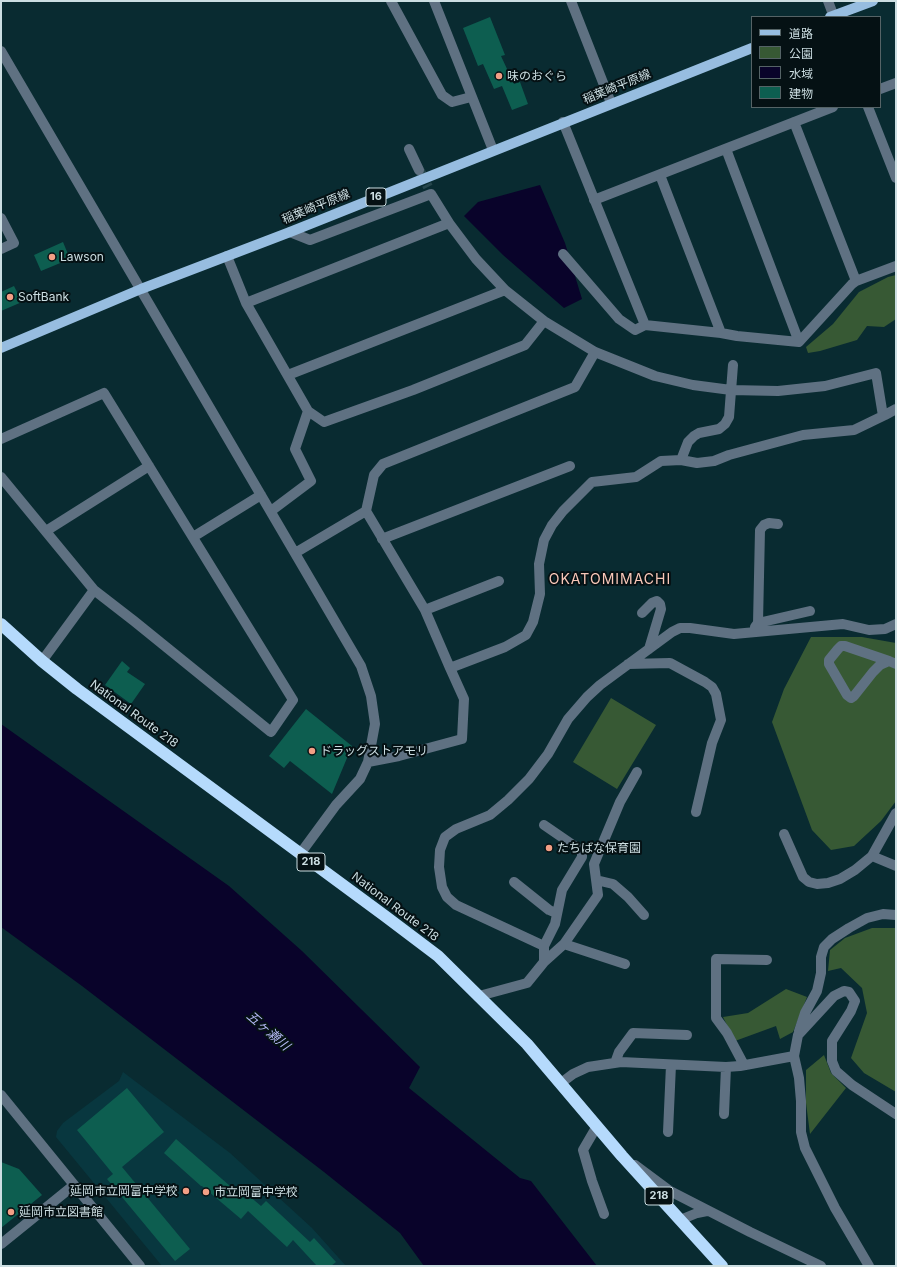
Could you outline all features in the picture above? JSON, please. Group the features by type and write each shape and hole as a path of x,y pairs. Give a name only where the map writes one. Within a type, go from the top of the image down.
{"highway":[{"name":"National Route 218","path":"1,624 42,662 76,689 438,956 528,1044 622,1156 722,1266"}],"main road":[{"path":"835,16 873,1"},
{"name":"稲葉崎平原線","path":"1,348 141,289 290,232 751,48"}],"street":[{"path":"391,1 442,95 452,102 471,97"},
{"path":"434,1 493,150"},
{"path":"571,1 611,103"},
{"path":"828,1 832,16"},
{"path":"1,51 361,666 371,696 375,724 368,762 360,779 336,805 300,854"},
{"path":"881,89 896,83"},
{"path":"594,200 830,108"},
{"path":"868,108 896,178"},
{"path":"563,122 645,325"},
{"path":"794,122 856,281"},
{"path":"409,148 419,170"},
{"path":"726,149 799,342"},
{"path":"660,175 721,333"},
{"path":"290,232 310,240 430,190 449,223 476,259 505,290 544,321 596,352 655,376 693,385 731,390 778,391 825,386 876,372 883,416"},
{"path":"1,218 14,243 1,249"},
{"path":"246,303 449,223"},
{"path":"563,254 618,319 636,330 645,325 799,342"},
{"path":"227,256 246,303 308,411 324,422 413,390 525,346 544,321"},
{"path":"799,342 856,281 896,266"},
{"path":"288,375 505,290"},
{"path":"368,762 399,756 462,739 464,699 425,610 366,511 374,475 383,464 575,387 596,352"},
{"path":"681,460 688,442 694,436 699,433 719,429 725,424 729,417 733,365"},
{"path":"1,439 104,393 293,700 271,732 94,590 1,477"},
{"path":"450,668 505,647 526,635 533,622 540,594 539,564 544,540 552,525 563,511 592,482 636,477 661,461 681,460 697,463 714,461 730,455 803,435 854,430 896,409"},
{"path":"271,511 311,481 295,449 308,411"},
{"path":"46,531 149,466"},
{"path":"382,539 570,466"},
{"path":"193,537 261,495"},
{"path":"295,553 366,511"},
{"path":"758,623 760,530 764,525 769,523 778,524"},
{"path":"425,610 499,581"},
{"path":"42,662 94,590"},
{"path":"642,613 652,603 657,601 660,604 661,608 649,649"},
{"path":"750,632 758,623 810,611"},
{"path":"544,946 456,905 447,897 442,887 439,867 440,850 445,837 456,829 490,815 524,784 548,754 568,719 600,684 672,632 680,628 734,634 843,624 869,630 885,629 896,624"},
{"path":"845,646 892,662 880,665 851,698 829,664 829,660 838,648 845,646"},
{"path":"628,664 670,663 705,682 712,687 716,694 721,720 712,743 696,812"},
{"path":"479,996 527,983 544,962 564,944 598,895 594,864 620,802 637,772"},
{"path":"784,834 803,877 809,882 817,884 828,883 840,879 855,870 872,856 896,813"},
{"path":"544,825 582,852 582,857 562,890 556,913 555,924 544,946 544,962"},
{"path":"872,856 896,866"},
{"path":"596,880 613,884 628,897 644,915"},
{"path":"514,882 549,910 556,913"},
{"path":"869,1266 835,1208 805,1148 801,1132 802,1101 794,1056 798,1035 805,1014 817,991 821,957 824,948 832,940 849,928 867,918 883,914 896,915"},
{"path":"564,944 625,964"},
{"path":"744,1065 727,1033 716,1018 716,959 767,960"},
{"path":"798,1035 834,996 844,991 849,992 855,1000 851,1011 832,1041 832,1061 836,1071 852,1085 896,1114"},
{"path":"615,1063 619,1052 633,1033 687,1035"},
{"path":"561,1083 573,1074 588,1066 621,1062 726,1067 794,1056"},
{"path":"668,1132 671,1065"},
{"path":"724,1114 726,1067"},
{"path":"1,1095 140,1266"},
{"path":"597,1126 583,1150 604,1214"},
{"path":"622,1156 670,1191 707,1211 821,1266"},
{"path":"1,1244 74,1185"},
{"path":"680,1220 697,1213 707,1211"}],"shaded area":[{"name":"延岡市立岡富中学校","path":"123,1072 230,1153 312,1228 346,1266 162,1266 56,1137 57,1131 63,1123 119,1081"}],"green space":[{"path":"896,275 896,319 884,327 867,326 857,340 808,353 806,347 833,324 859,292 888,277"},
{"path":"811,637 862,637 896,643 896,801 881,821 854,846 831,850 812,830 772,722 784,689"},
{"path":"611,698 656,725 617,789 573,762"},
{"path":"872,928 896,928 896,1092 864,1073 851,1058 867,1013 862,988 841,968 828,971 830,950 845,938"},
{"path":"786,989 807,997 793,1032 780,1039 776,1026 735,1041 723,1017 748,1013"},
{"path":"824,1055 831,1073 846,1088 810,1134 806,1103 806,1070"}],"water":[{"path":"540,185 565,243 582,299 564,308 503,255 464,216 478,202"},
{"name":"五ヶ瀬川","path":"1,724 229,886 302,951 420,1067 409,1088 520,1178 531,1181 597,1266 424,1266 400,1233 324,1172 82,986 1,927"}],"building":[{"path":"490,17 505,55 501,56 514,84 520,82 528,104 512,110 502,86 494,89 483,64 478,66 463,28"},
{"name":"Lawson","path":"63,242 70,259 41,271 34,255"},
{"name":"SoftBank","path":"14,286 22,302 1,311 1,292"},
{"path":"122,661 130,668 127,672 145,684 131,704 105,685"},
{"name":"ドラッグストアモリ","path":"306,709 352,746 332,794 290,761 284,768 269,756"},
{"path":"127,1088 164,1132 122,1167 190,1249 175,1261 107,1179 113,1174 77,1130"},
{"path":"176,1139 245,1199 248,1195 261,1206 266,1201 310,1242 314,1238 336,1262 331,1266 317,1266 293,1240 287,1247 248,1211 241,1219 164,1153"},
{"name":"延岡市立図書館","path":"1,1162 19,1169 42,1195 1,1228"}],"tunnel":[{"path":"420,171 428,187"}],"place":[{"name":"味のおぐら","path":"499,76"},
{"name":"Lawson","path":"52,257"},
{"name":"SoftBank","path":"10,297"},
{"name":"ドラッグストアモリ","path":"312,751"},
{"name":"たちばな保育園","path":"549,848"},
{"name":"延岡市立岡富中学校","path":"186,1191"},
{"name":"市立岡富中学校","path":"206,1192"},
{"name":"延岡市立図書館","path":"11,1212"}],"district":[{"name":"OKATOMIMACHI","path":"610,580"}]}
